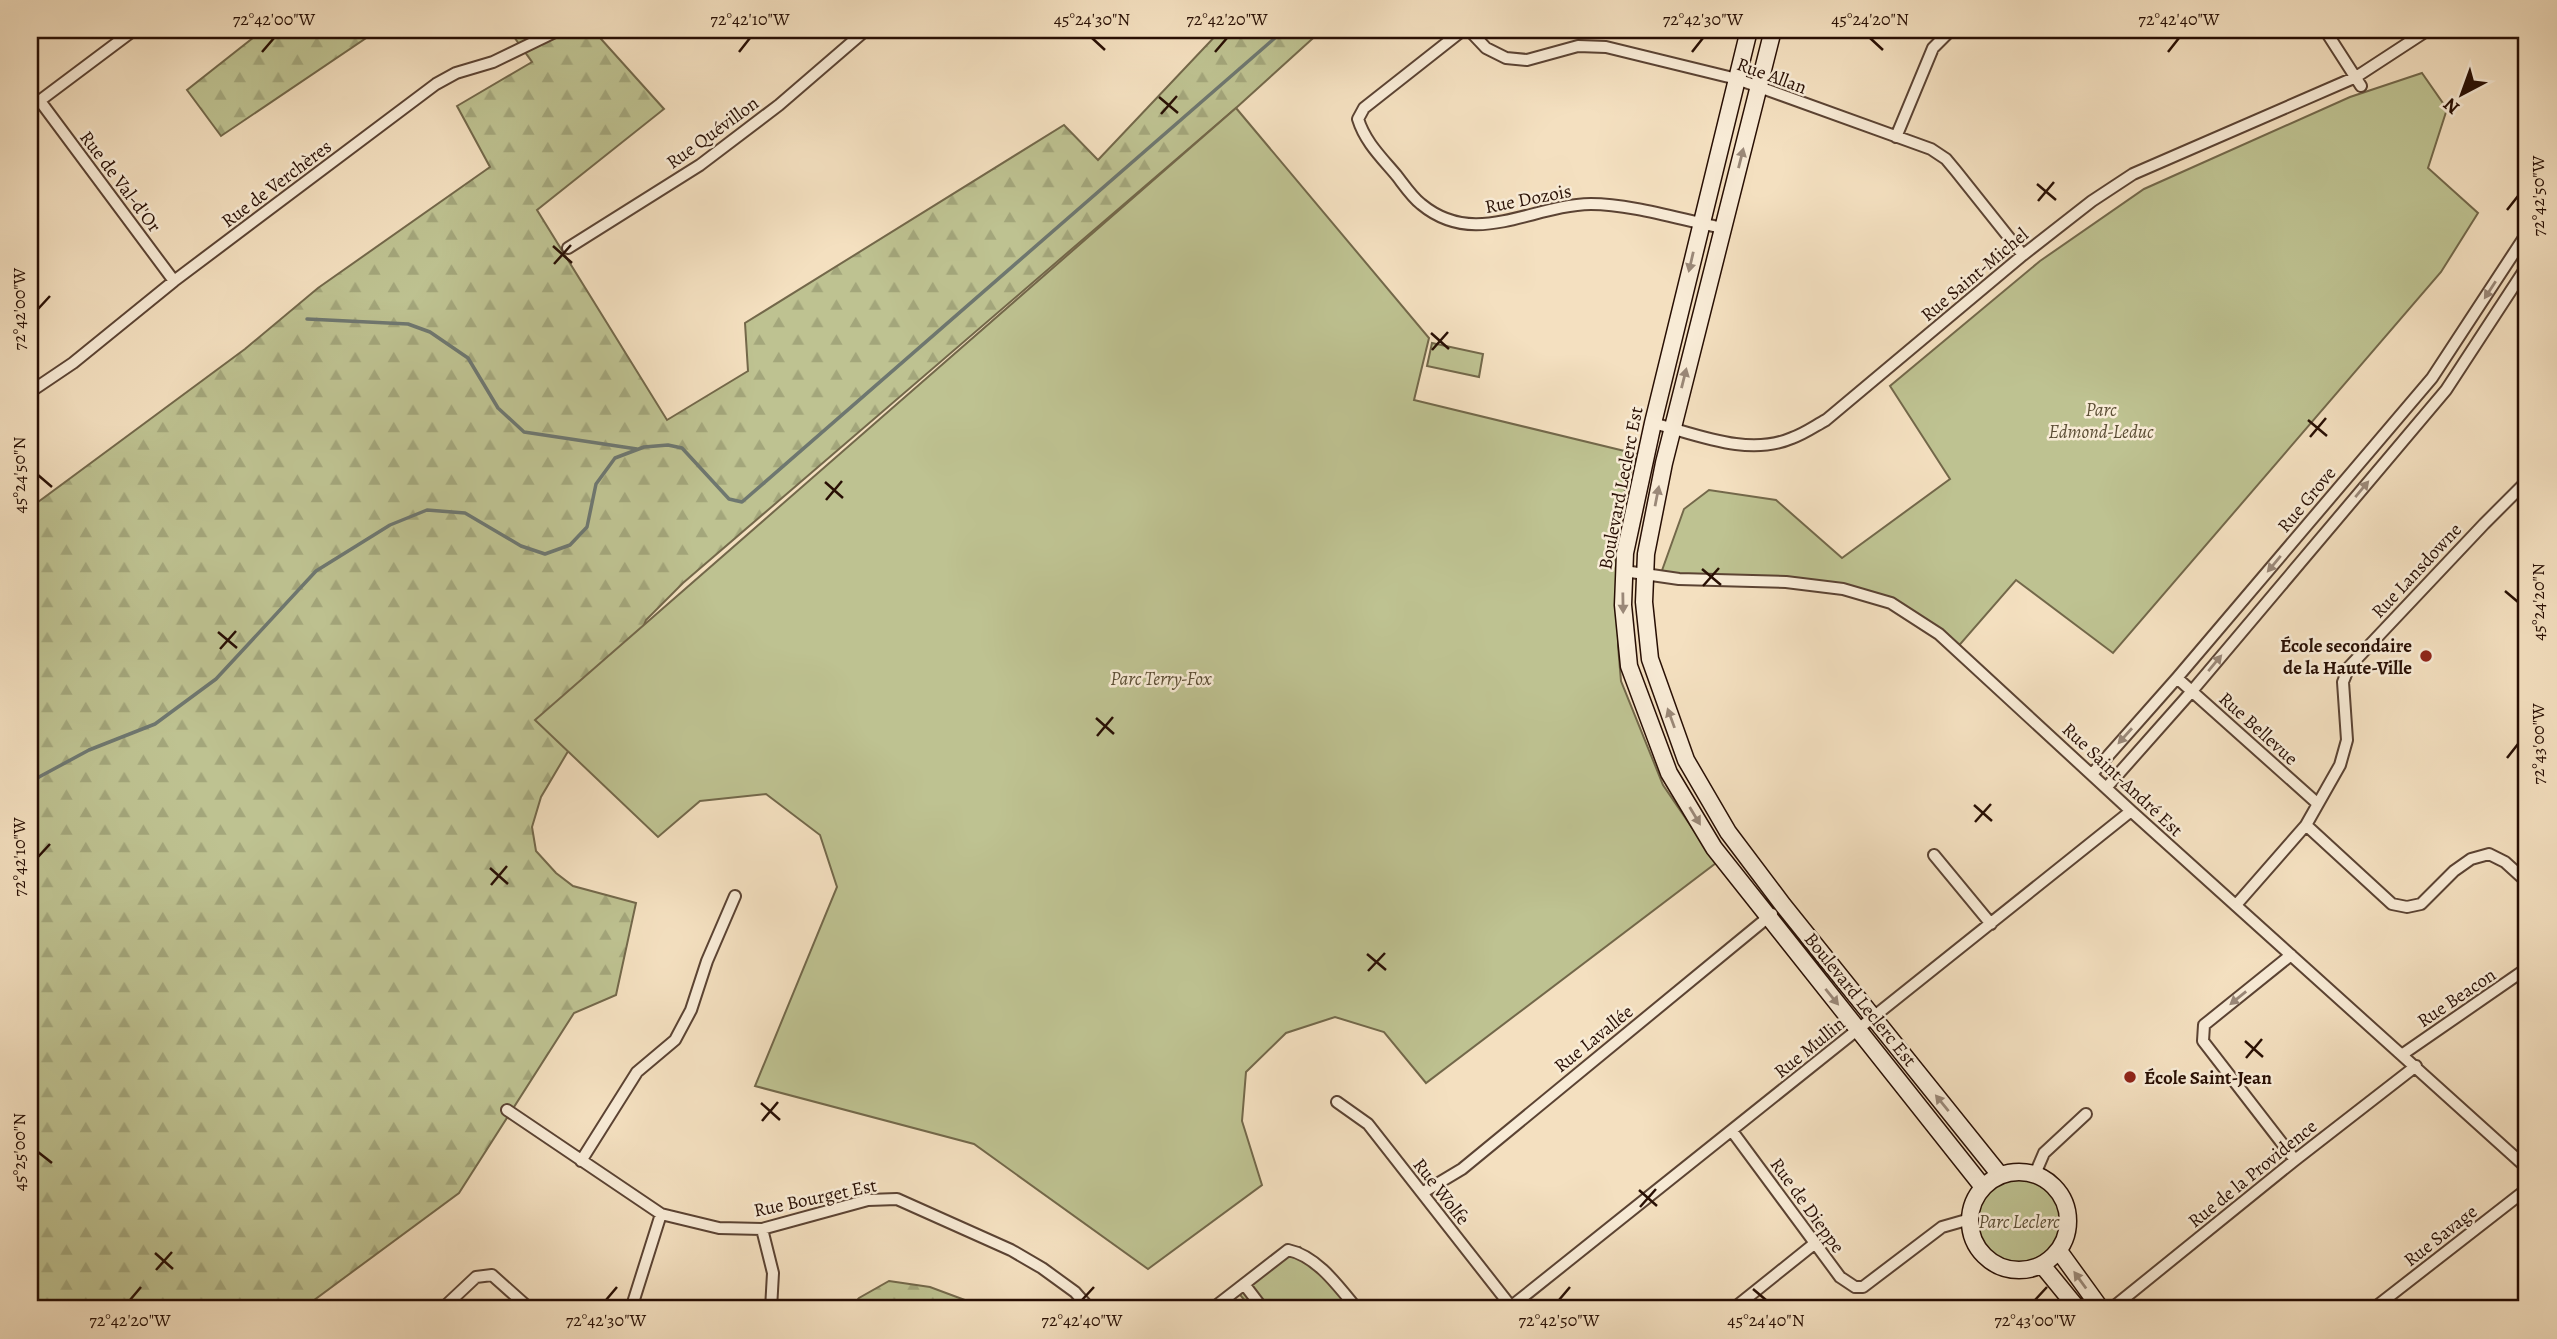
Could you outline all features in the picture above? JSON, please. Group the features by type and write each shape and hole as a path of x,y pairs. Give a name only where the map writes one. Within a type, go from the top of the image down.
{"street":[{"path":"35,105 134,30"},
{"name":"Rue de Verchères","path":"30,392 73,363 174,281 436,84 456,73 493,62 559,30"},
{"name":"Rue Quévillon","path":"568,248 700,165 779,106 866,30"},
{"name":"Rue Dozois","path":"1463,30 1364,108 1358,119 1363,135 1419,203 1453,223 1482,226 1589,204 1609,205 1723,228"},
{"name":"Rue Allan","path":"1469,30 1486,48 1506,58 1527,60 1578,46 1606,47 1737,79 1931,149 1946,159 2023,255"},
{"name":"Boulevard Leclerc Est","path":"1749,30 1700,223 1625,553 1623,605 1629,666 1669,773 1714,848 1983,1187"},
{"name":"Boulevard Leclerc Est","path":"1773,30 1671,428 1646,554 1644,603 1650,659 1686,760 1728,832 1783,905 2000,1175"},
{"path":"1896,137 1933,48 1951,30"},
{"path":"2325,30 2358,81"},
{"name":"Rue Saint-Michel","path":"1653,423 1759,446 1790,439 1826,421 2023,255 2092,201 2133,174 2358,81 2428,30"},
{"name":"Rue de Val-d'Or","path":"35,105 174,281"},
{"name":"Rue Grove","path":"2092,774 2432,378 2527,233"},
{"name":"Rue Grove","path":"2106,788 2192,691 2446,390 2527,266"},
{"name":"Rue Lansdowne","path":"2236,905 2306,825 2340,765 2347,740 2343,682 2350,667 2527,481"},
{"name":"Rue Saint-André Est","path":"1624,571 1679,579 1786,582 1843,589 1891,603 1939,634 2527,1168"},
{"name":"Rue Bellevue","path":"2177,678 2318,804"},
{"name":"Rue Mullin","path":"1511,1308 2131,811"},
{"path":"2306,825 2392,904 2407,907 2421,904 2471,859 2488,854 2504,862 2527,883"},
{"path":"1714,848 1728,832"},
{"path":"1934,855 1991,924"},
{"path":"581,1161 637,1072 675,1040 691,1010 707,961 735,896"},
{"name":"Rue Lavallée","path":"1422,1193 1462,1169 1783,905"},
{"path":"2291,955 2204,1025 2203,1041 2295,1160"},
{"name":"Rue Beacon","path":"2403,1054 2526,970"},
{"name":"Rue de la Providence","path":"2110,1309 2416,1066"},
{"name":"Rue Wolfe","path":"1338,1102 1368,1124 1511,1308"},
{"name":"Rue Bourget Est","path":"507,1110 662,1214 719,1228 762,1228 868,1200 897,1199 1012,1250 1075,1292 1090,1309"},
{"path":"2035,1174 2044,1153 2086,1114"},
{"name":"Rue de Dieppe","path":"1732,1131 1840,1277 1855,1287 1863,1287 1942,1227 1970,1219"},
{"path":"2012,1172 2035,1174 2051,1183 2065,1202 2069,1227 2059,1251 2042,1265 2029,1269 2009,1269 1988,1259 1978,1248 1972,1235 1972,1207 1983,1187 2000,1175 2012,1172"},
{"name":"Rue Savage","path":"2373,1309 2527,1189"},
{"path":"631,1309 662,1214"},
{"path":"762,1228 773,1273 771,1309"},
{"path":"1733,1309 1814,1244"},
{"path":"1212,1309 1288,1250 1303,1253 1357,1309"},
{"path":"2059,1251 2101,1309"},
{"path":"2042,1265 2078,1309"},
{"path":"442,1309 476,1277 492,1275 530,1309"},
{"path":"1244,1284 1263,1309"}],"green space":[{"path":"263,30 378,30 221,136 187,90"},
{"path":"509,30 593,30 664,109 537,210 667,420 748,371 745,323 1064,125 1098,160 1221,30 1322,30 1236,108 683,583 646,620 621,683 593,709 541,797 532,827 536,851 556,873 573,886 636,903 616,995 574,1013 459,1193 302,1309 30,1309 30,508 245,349 318,288 490,167 457,106 532,62"},
{"name":"Parc Edmond-Leduc","path":"2422,73 2447,109 2428,168 2478,213 2441,272 2113,653 2016,580 1956,649 1891,603 1843,589 1660,576 1684,509 1709,490 1776,500 1842,558 1950,479 1890,386 2040,261 2144,189 2350,97"},
{"name":"Parc Terry-Fox","path":"1236,108 1429,338 1414,400 1637,454 1618,511 1618,646 1621,681 1663,785 1716,863 1426,1083 1384,1032 1335,1017 1286,1033 1246,1072 1242,1121 1262,1185 1148,1269 974,1144 755,1086 837,887 820,835 766,794 700,801 658,837 535,720"},
{"path":"1432,343 1483,354 1479,377 1427,366"},
{"name":"Parc Leclerc","path":"2019,1172 2038,1175 2054,1186 2065,1202 2068,1221 2065,1240 2054,1256 2038,1267 2019,1270 2000,1267 1984,1256 1973,1240 1970,1221 1973,1202 1984,1186 2000,1175"},
{"path":"1300,1247 1350,1309 1252,1309 1235,1289 1289,1251"},
{"path":"889,1281 930,1287 989,1309 849,1309 859,1298"}],"waterway":[{"path":"30,785 39,777 89,750 155,724 216,679 316,571 390,525 427,510 465,513 521,546 545,554 570,545 587,527 596,484 615,458 644,447 668,445 682,448 729,499 742,502 1284,30"},
{"path":"307,319 408,324 430,332 468,358 498,408 524,432 637,449"}],"place":[{"name":"École secondaire de la Haute-Ville","path":"2426,656"},
{"name":"École Saint-Jean","path":"2130,1077"}]}
